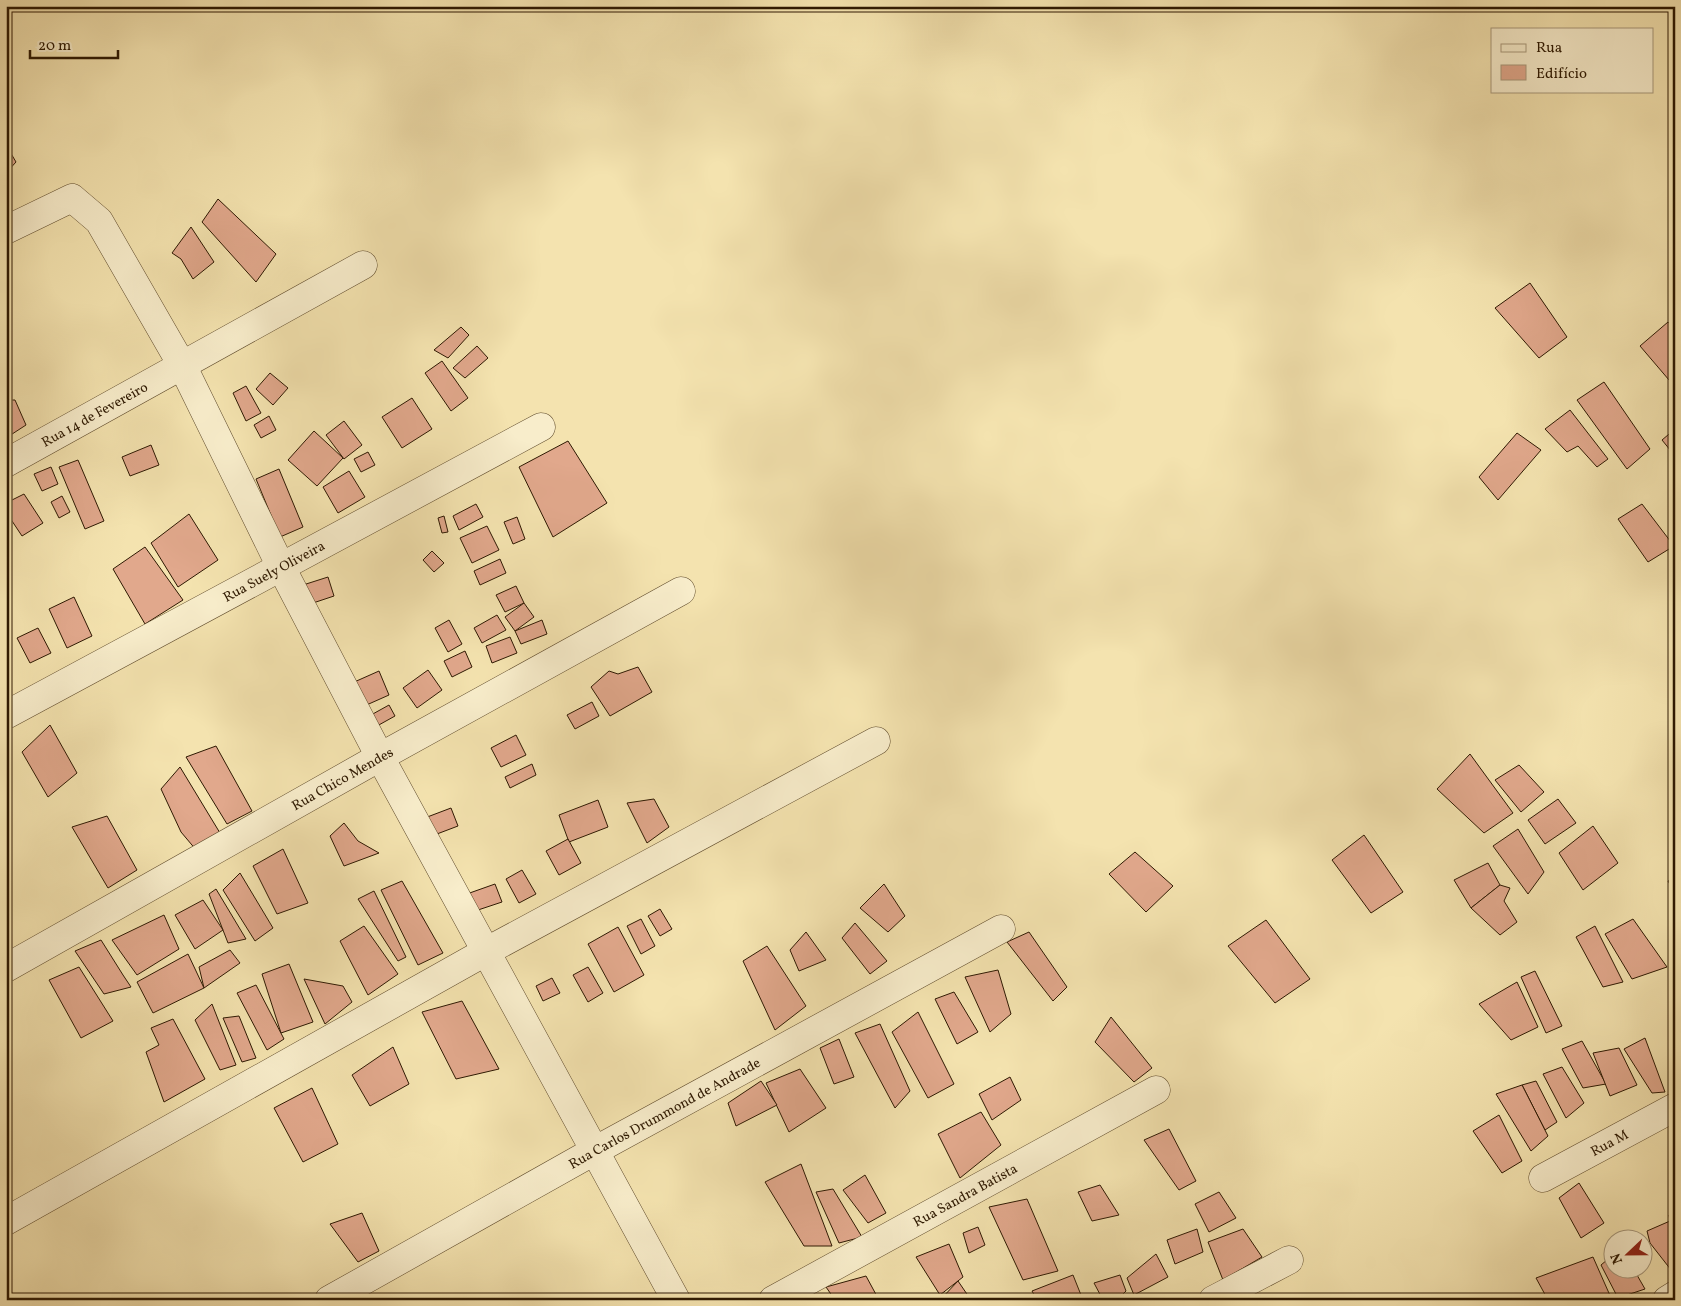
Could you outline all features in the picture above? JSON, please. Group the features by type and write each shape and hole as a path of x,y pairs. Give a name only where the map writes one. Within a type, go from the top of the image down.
{"street":[{"path":"6,230 72,198 99,221 183,366 281,567 380,757 596,1150 676,1300"},
{"path":"183,366 215,346 363,265"},
{"name":"Rua 14 de Fevereiro","path":"6,463 183,366"},
{"name":"Rua Suely Oliveira","path":"6,715 541,427"},
{"name":"Rua Chico Mendes","path":"6,968 380,757 681,591"},
{"path":"6,1221 487,951 876,741"},
{"name":"Rua Carlos Drummond de Andrade","path":"330,1300 596,1150 1001,929"},
{"name":"Rua Sandra Batista","path":"773,1300 1156,1090"},
{"name":"Rua M","path":"1543,1178 1675,1107"},
{"path":"1213,1300 1289,1260"},
{"path":"1667,1300 1675,1295"}],"building":[{"path":"6,145 16,162 6,173"},
{"path":"218,199 276,254 256,282 202,222"},
{"path":"191,227 214,262 193,279 181,259 172,253"},
{"path":"1530,283 1567,337 1539,358 1495,308"},
{"path":"1668,322 1675,329 1675,387 1640,346"},
{"path":"461,327 469,335 448,358 434,350"},
{"path":"477,346 488,358 465,378 453,368"},
{"path":"442,361 468,398 451,411 425,373"},
{"path":"270,373 288,388 273,405 256,389"},
{"path":"1604,382 1650,449 1627,469 1577,400"},
{"path":"246,386 261,413 246,421 233,393"},
{"path":"412,398 432,429 402,448 382,417"},
{"path":"6,400 15,400 26,425 6,438"},
{"path":"1570,410 1608,459 1597,467 1578,446 1567,452 1545,429"},
{"path":"269,416 276,430 261,438 254,425"},
{"path":"344,421 362,445 344,459 326,435"},
{"path":"1675,429 1675,456 1662,440"},
{"path":"314,431 343,458 317,486 288,460"},
{"path":"1517,433 1541,450 1498,500 1479,477"},
{"path":"568,441 607,503 553,537 519,467"},
{"path":"151,445 159,465 130,476 122,457"},
{"path":"368,452 375,465 361,472 354,459"},
{"path":"78,460 104,521 85,529 59,467"},
{"path":"51,467 58,484 42,491 34,474"},
{"path":"279,469 303,527 280,537 256,479"},
{"path":"349,471 365,497 338,513 323,487"},
{"path":"24,494 43,523 22,536 6,512 6,503"},
{"path":"62,496 70,512 59,518 51,502"},
{"path":"476,504 483,517 459,530 453,516"},
{"path":"1642,504 1674,546 1648,562 1618,519"},
{"path":"189,514 218,560 178,587 151,543"},
{"path":"444,516 448,532 442,533 438,518"},
{"path":"517,517 525,539 513,544 504,522"},
{"path":"487,526 499,550 472,563 460,538"},
{"path":"145,547 183,600 145,624 113,569"},
{"path":"432,551 444,563 434,572 423,560"},
{"path":"500,559 506,573 480,585 474,571"},
{"path":"328,577 334,596 310,604 303,585"},
{"path":"516,586 524,603 505,612 496,595"},
{"path":"74,597 92,636 67,648 49,609"},
{"path":"524,603 534,617 515,631 505,617"},
{"path":"497,615 506,630 482,643 474,628"},
{"path":"449,620 462,644 448,652 435,628"},
{"path":"542,620 547,634 521,644 515,631"},
{"path":"38,628 51,653 30,663 17,638"},
{"path":"510,637 517,653 492,663 486,646"},
{"path":"465,651 472,667 452,677 444,661"},
{"path":"638,667 652,692 610,716 591,687 609,671 618,674"},
{"path":"428,670 442,690 417,708 403,688"},
{"path":"379,671 389,695 362,707 352,683"},
{"path":"592,702 599,716 575,729 567,715"},
{"path":"389,705 395,716 377,726 371,715"},
{"path":"50,725 77,773 48,797 22,752"},
{"path":"516,735 526,755 501,767 491,748"},
{"path":"216,746 252,811 227,824 186,757"},
{"path":"1470,754 1513,813 1484,833 1437,789"},
{"path":"532,764 536,775 510,788 505,777"},
{"path":"1519,765 1544,792 1521,812 1495,780"},
{"path":"180,767 220,833 197,851 181,832 161,789"},
{"path":"654,799 669,827 647,843 627,803"},
{"path":"1558,799 1576,823 1545,844 1528,820"},
{"path":"598,800 608,827 569,842 559,815"},
{"path":"451,808 458,826 429,837 422,819"},
{"path":"107,816 137,870 108,888 72,827"},
{"path":"344,823 358,841 379,853 344,866 330,836"},
{"path":"1593,826 1618,863 1583,890 1559,853"},
{"path":"1518,829 1544,872 1528,894 1493,846"},
{"path":"1364,835 1403,892 1371,913 1332,860"},
{"path":"568,839 581,863 559,875 546,851"},
{"path":"283,849 308,903 277,914 253,866"},
{"path":"1135,852 1173,886 1146,912 1109,874"},
{"path":"1488,863 1500,885 1471,908 1454,880"},
{"path":"522,870 536,894 519,903 506,879"},
{"path":"240,873 273,928 255,941 223,890"},
{"path":"1675,878 1675,893 1668,881"},
{"path":"402,881 443,953 418,965 381,890"},
{"path":"495,884 502,902 469,913 464,895"},
{"path":"884,884 905,916 888,932 860,908"},
{"path":"1500,885 1510,888 1504,901 1517,922 1500,935 1471,908"},
{"path":"216,889 246,939 228,943 209,894"},
{"path":"374,891 406,957 398,961 358,899"},
{"path":"203,900 223,930 195,949 175,915"},
{"path":"660,909 672,929 660,936 648,916"},
{"path":"164,915 179,949 137,975 112,940"},
{"path":"641,919 655,946 641,954 627,926"},
{"path":"1633,919 1667,967 1632,979 1605,934"},
{"path":"1266,920 1310,979 1275,1003 1228,946"},
{"path":"855,923 887,961 870,974 842,938"},
{"path":"364,926 398,974 368,995 340,941"},
{"path":"1595,926 1623,982 1603,987 1576,937"},
{"path":"618,927 644,975 614,992 588,944"},
{"path":"806,932 826,960 799,971 790,950"},
{"path":"1029,932 1067,987 1053,1001 1007,942"},
{"path":"101,940 131,987 104,994 75,951"},
{"path":"767,946 806,1006 775,1030 743,961"},
{"path":"230,950 240,963 204,988 199,967"},
{"path":"188,954 204,988 153,1013 137,982"},
{"path":"289,964 313,1022 281,1033 262,974"},
{"path":"79,967 113,1021 81,1038 49,980"},
{"path":"588,967 603,993 588,1002 573,975"},
{"path":"998,970 1011,1014 990,1032 965,977"},
{"path":"1535,971 1562,1026 1546,1033 1521,977"},
{"path":"552,978 560,993 543,1001 536,986"},
{"path":"304,979 343,986 352,1002 325,1024"},
{"path":"1517,982 1538,1027 1511,1040 1479,1004"},
{"path":"256,985 284,1039 267,1050 237,993"},
{"path":"954,992 978,1032 957,1044 935,999"},
{"path":"462,1001 499,1069 456,1079 422,1012"},
{"path":"212,1004 236,1065 220,1070 195,1020"},
{"path":"918,1012 954,1084 928,1098 892,1032"},
{"path":"239,1016 256,1058 242,1062 223,1018"},
{"path":"1111,1017 1152,1068 1134,1082 1095,1042"},
{"path":"173,1019 205,1079 164,1102 146,1052 159,1045 151,1028"},
{"path":"880,1024 910,1091 895,1108 855,1033"},
{"path":"1645,1038 1665,1092 1652,1093 1624,1049"},
{"path":"839,1039 854,1077 834,1084 820,1048"},
{"path":"1582,1041 1606,1084 1583,1088 1562,1049"},
{"path":"1675,1041 1675,1053 1670,1046"},
{"path":"393,1047 409,1084 370,1106 352,1075"},
{"path":"1619,1048 1637,1085 1610,1096 1593,1053"},
{"path":"1562,1067 1584,1103 1566,1118 1543,1074"},
{"path":"800,1069 826,1108 789,1132 766,1083"},
{"path":"1010,1077 1021,1100 992,1120 979,1094"},
{"path":"761,1081 777,1105 736,1126 728,1103"},
{"path":"1536,1081 1557,1122 1545,1130 1522,1085"},
{"path":"1522,1085 1548,1136 1531,1151 1496,1094"},
{"path":"312,1088 338,1144 303,1162 274,1108"},
{"path":"981,1112 1001,1145 960,1178 938,1134"},
{"path":"1499,1115 1522,1161 1502,1173 1473,1131"},
{"path":"1169,1129 1196,1181 1179,1190 1144,1140"},
{"path":"801,1164 832,1246 804,1246 765,1182"},
{"path":"865,1175 886,1213 868,1223 843,1190"},
{"path":"1579,1183 1604,1223 1581,1238 1559,1198"},
{"path":"1100,1185 1119,1215 1092,1221 1078,1192"},
{"path":"833,1189 862,1237 839,1243 816,1192"},
{"path":"1219,1192 1236,1218 1209,1232 1195,1204"},
{"path":"1027,1199 1058,1271 1023,1280 989,1207"},
{"path":"362,1213 379,1251 358,1262 330,1224"},
{"path":"1675,1213 1675,1275 1654,1248 1654,1228 1670,1221 1669,1215"},
{"path":"978,1227 985,1245 969,1253 963,1233"},
{"path":"1197,1229 1203,1252 1175,1264 1167,1240"},
{"path":"1243,1229 1262,1257 1223,1280 1208,1242"},
{"path":"949,1244 963,1277 940,1295 916,1257"},
{"path":"1156,1254 1168,1277 1134,1295 1127,1278"},
{"path":"1593,1257 1612,1300 1548,1300 1536,1278"},
{"path":"1073,1275 1083,1300 1037,1300 1032,1291"},
{"path":"1120,1275 1126,1291 1117,1300 1103,1300 1094,1283"},
{"path":"866,1276 879,1300 835,1300 826,1287"},
{"path":"1608,1278 1639,1278 1645,1289 1618,1298"},
{"path":"958,1281 971,1300 940,1300"}]}
